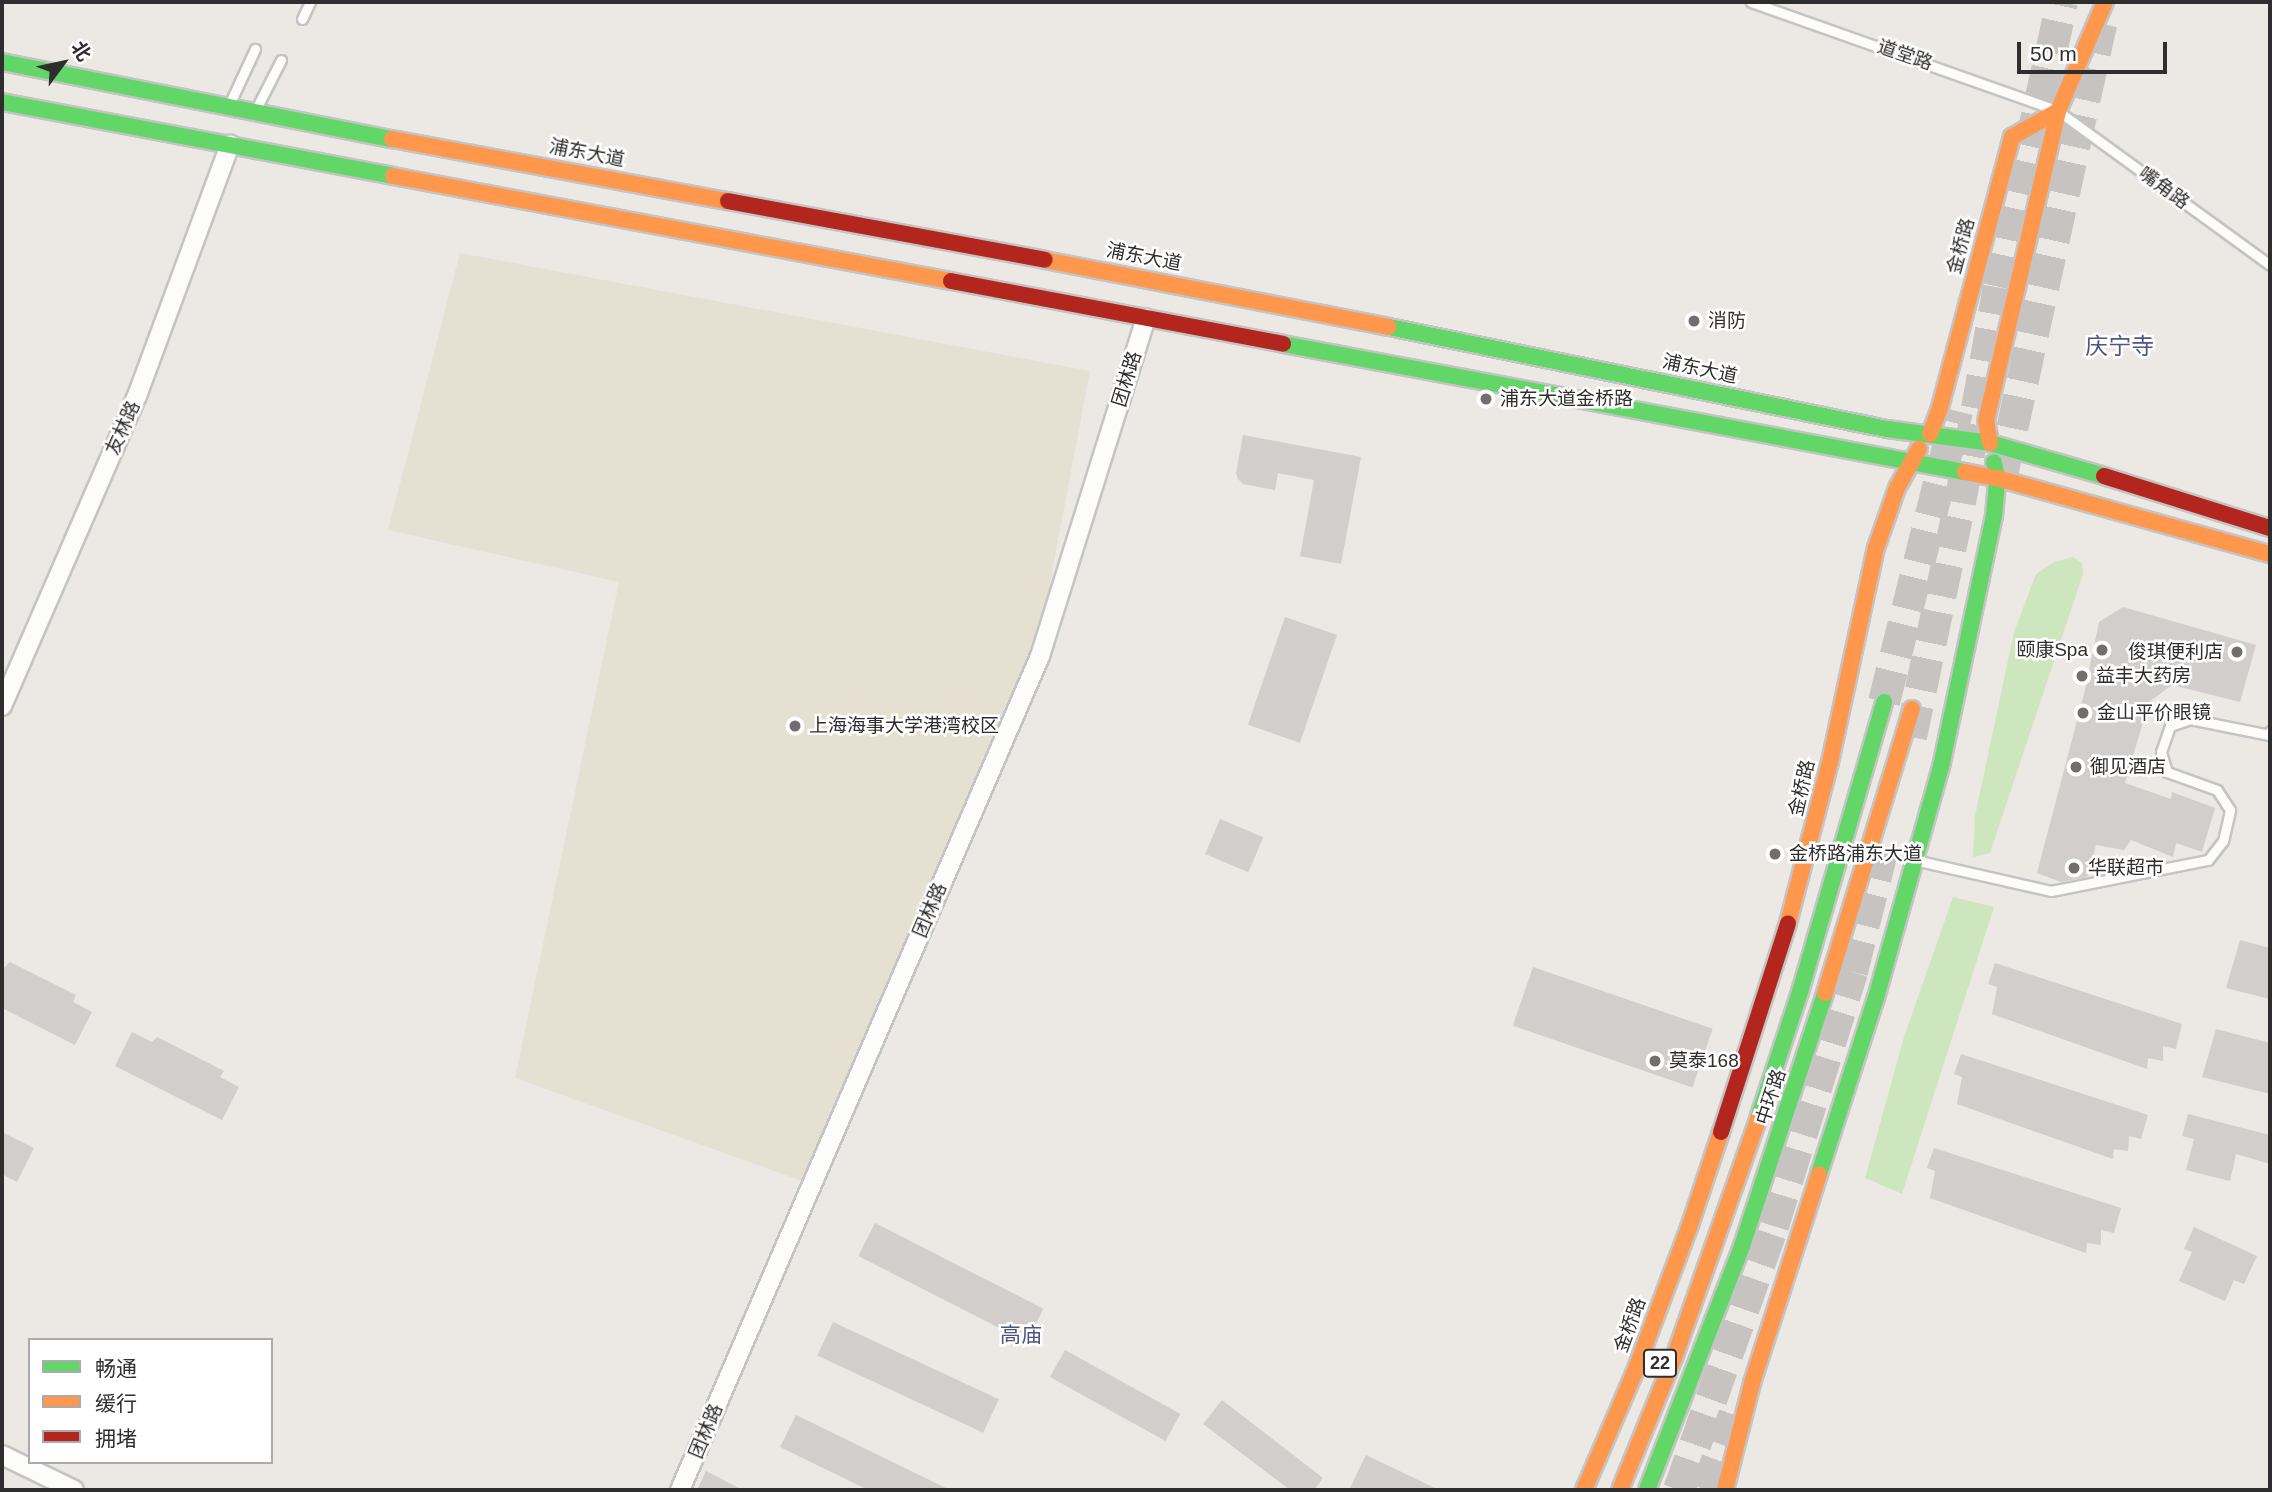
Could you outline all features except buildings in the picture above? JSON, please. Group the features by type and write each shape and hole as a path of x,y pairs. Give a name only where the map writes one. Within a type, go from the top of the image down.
{"main road":[{"path":"1725,1490 1752,1383 1876,998 1941,768 1984,573 1997,478 1986,421 2058,111 2105,2"},
{"name":"浦东大道","path":"2,62 1244,297 1887,429 1990,443 2038,454 2270,528"},
{"path":"2,102 1997,478 2270,554"},
{"name":"金桥路","path":"1584,1490 1634,1374 1691,1222 1783,941 1827,775 1876,548 1909,463 1930,434 1939,411 2012,137 2058,111"},
{"path":"1620,1490 1674,1358 1800,992 1884,702"},
{"name":"中环路","path":"1647,1490 1737,1258 1785,1122 1912,709"},
{"name":"22","path":"1602,1490 1717,1237"}],"street":[{"name":"友林路","path":"2,706 137,397 230,145"},
{"name":"团林路","path":"680,1490 1040,656 1146,318"},
{"path":"2,1455 71,1490"}],"lane":[{"path":"302,19 310,2"},
{"name":"道堂路","path":"1751,2 2058,111"},
{"path":"229,107 255,49"},
{"path":"255,111 281,60"},
{"name":"嘴角路","path":"2058,111 2270,265"},
{"path":"1916,860 2051,891 2208,860 2223,841 2230,810 2217,790 2167,772 2161,752 2170,726 2190,719 2269,735 2270,731"}],"shaded area":[{"name":"上海海事大学港湾校区","path":"460,253 1090,371 1043,620 958,832 802,1181 515,1078 619,582 388,530"}],"green space":[{"path":"2073,557 2082,563 2083,574 1990,853 1973,857 1975,816 2014,632 2036,574 2054,562"},
{"path":"1953,897 1994,907 1902,1194 1865,1178 1904,1037"}],"tunnel":[{"path":"1911,737 1960,503 1999,287 2062,2"},
{"path":"2002,475 2101,24"},
{"path":"1884,702 1957,411"},
{"path":"1679,1490 1773,1226 1852,972 1882,852"},
{"path":"1706,1490 1736,1410"}],"traffic: fast":[{"path":"2,62 392,139"},
{"path":"2,102 393,176"},
{"path":"1389,327 1887,429 1990,443 2104,476"},
{"path":"1283,344 1965,472"},
{"path":"1819,1174 1876,998 1941,767 1994,516 1997,478 1994,462"},
{"path":"1759,1116 1800,992 1884,702"},
{"path":"1647,1490 1742,1246 1825,993"}],"traffic: slow":[{"path":"1990,443 1986,421 2058,111 2105,2"},
{"path":"1930,434 1939,411 2012,137 2058,111"},
{"path":"392,139 728,201"},
{"path":"393,176 951,281"},
{"path":"1045,260 1389,327"},
{"path":"1788,923 1830,762 1876,548 1897,488 1919,449"},
{"path":"1965,472 1997,478 2270,554"},
{"path":"1825,993 1912,709"},
{"path":"1620,1490 1674,1358 1759,1116"},
{"path":"1584,1490 1634,1374 1691,1222 1721,1132"},
{"path":"1725,1490 1752,1383 1819,1174"}],"traffic: jam":[{"path":"728,201 1045,260"},
{"path":"951,281 1283,344"},
{"path":"2104,476 2270,528"},
{"path":"1721,1132 1788,923"}],"place":[{"name":"消防","path":"1694,321"},
{"name":"浦东大道金桥路","path":"1486,399"},
{"name":"颐康Spa","path":"2102,650"},
{"name":"俊琪便利店","path":"2237,652"},
{"name":"益丰大药房","path":"2082,676"},
{"name":"金山平价眼镜","path":"2083,713"},
{"name":"上海海事大学港湾校区","path":"795,726"},
{"name":"御见酒店","path":"2076,767"},
{"name":"金桥路浦东大道","path":"1775,854"},
{"name":"华联超市","path":"2074,868"},
{"name":"莫泰168","path":"1655,1061"}],"district":[{"name":"庆宁寺","path":"2120,346"},
{"name":"高庙","path":"1021,1335"}]}
